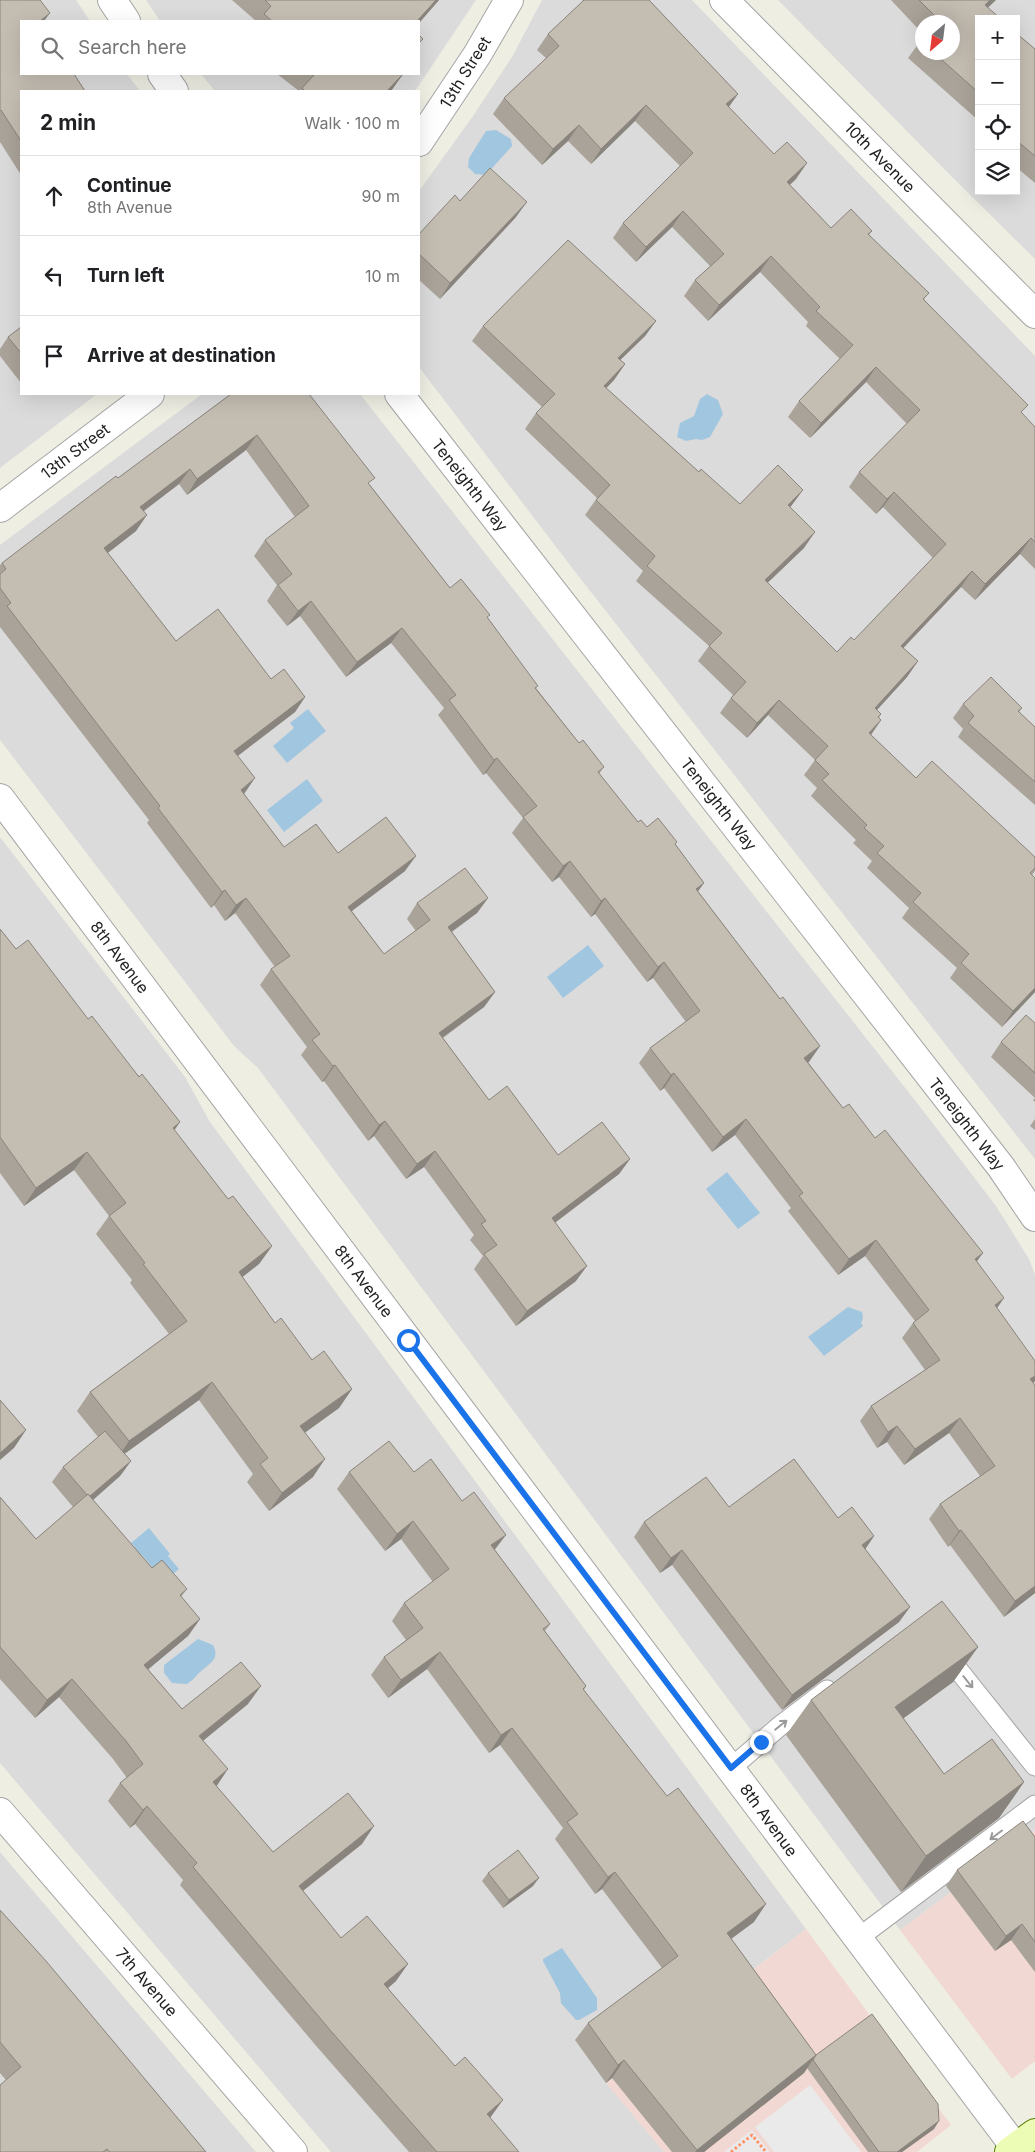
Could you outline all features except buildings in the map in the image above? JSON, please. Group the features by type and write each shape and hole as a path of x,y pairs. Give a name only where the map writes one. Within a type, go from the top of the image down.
{"street":[{"path":"112,0 125,20"},
{"name":"13th Street","path":"420,140 477,55 509,0"},
{"name":"10th Avenue","path":"724,0 1035,314"},
{"path":"163,75 173,90"},
{"name":"13th Street","path":"0,508 149,395"},
{"name":"Teneighth Way","path":"400,395 995,1160 1035,1218"},
{"name":"8th Avenue","path":"0,798 857,1938 1020,2144"},
{"name":"7th Avenue","path":"0,1812 293,2152"}],"lane":[{"path":"931,1636 1035,1766"},
{"path":"731,1768 781,1724 842,1678"},
{"path":"857,1938 1035,1805"}],"path":[{"path":"730,2152 752,2135 766,2152"}],"shaded area":[{"path":"0,0 76,0 89,20 20,20 20,75 128,75 139,90 20,90 20,395 96,395 0,468"},
{"path":"146,0 476,0 416,90 214,90 202,75 420,75 420,20 159,20"},
{"path":"542,0 692,0 1035,356 1035,1159 576,573 420,368 420,190 473,116 512,57"},
{"path":"778,0 1035,0 1035,259 950,175"},
{"path":"201,395 361,395 996,1206 1029,1259 1035,1275 1035,1830 900,1930 258,1068 234,1046 0,740 0,545"},
{"path":"0,837 185,1077 210,1122 806,1929 606,2082 664,2152 331,2152 0,1763"},
{"path":"1035,1830 1035,2061 1012,2079 900,1930"},
{"path":"0,1852 87,1954 256,2152 0,2152"},
{"path":"806,1929 951,2125 917,2152 664,2152 606,2083"},
{"path":"810,2085 861,2152 774,2152 755,2127"},
{"path":"752,2130 770,2152 724,2152"}],"water":[{"path":"496,130 511,139 512,146 486,175 475,174 468,167 469,158 486,131"},
{"path":"707,394 718,400 723,414 710,437 702,440 686,441 677,437 680,423 694,416 700,399"},
{"path":"308,709 326,731 287,763 273,746 294,728 290,723"},
{"path":"307,779 323,801 284,832 267,810"},
{"path":"588,945 604,966 563,998 547,977"},
{"path":"727,1172 760,1213 738,1229 706,1189"},
{"path":"848,1307 862,1312 863,1318 861,1323 863,1326 824,1356 808,1337"},
{"path":"149,1528 170,1554 168,1556 179,1569 164,1582 148,1571 152,1567 142,1555 139,1557 132,1550 135,1547 131,1543"},
{"path":"198,1639 213,1645 215,1650 214,1658 187,1684 172,1683 164,1673 164,1665"},
{"path":"562,1948 597,1998 597,2010 579,2020 576,2020 561,2003 560,1993 543,1961 543,1959"}],"route":[{"path":"408,1340 731,1768 761,1742"}]}
